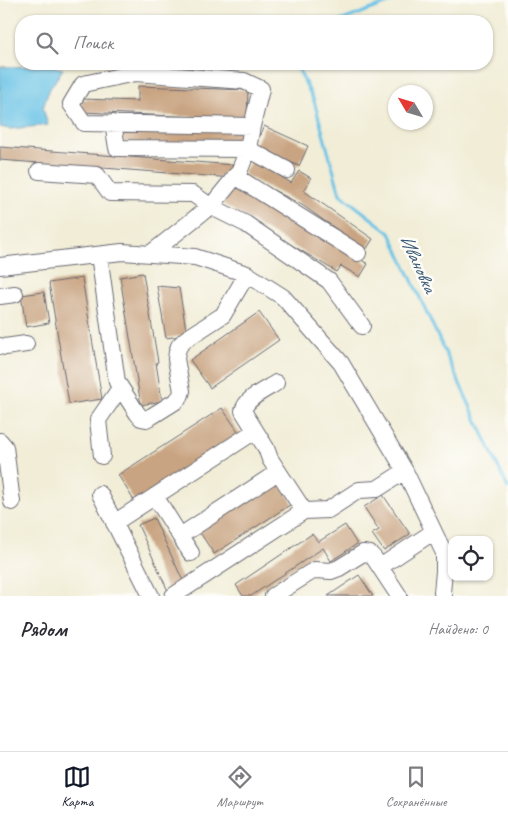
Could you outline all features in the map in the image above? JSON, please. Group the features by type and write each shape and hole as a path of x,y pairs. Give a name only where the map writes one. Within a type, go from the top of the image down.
{"lane":[{"path":"150,254 210,206 239,172 248,149 262,89 244,81 135,73 83,84 71,104 84,123 252,126"},
{"path":"113,123 117,148 248,149 287,170"},
{"path":"39,171 97,175 110,193 193,194 210,206 246,224 329,281 362,326"},
{"path":"236,176 358,253"},
{"path":"0,266 122,252 195,257 248,274 283,297 341,363 404,471 444,553 442,593 444,596"},
{"path":"99,255 117,382 137,413 141,418 146,419 180,397 182,391 176,359 180,346 186,339 223,315 248,274"},
{"path":"0,346 26,344"},
{"path":"276,383 248,401 243,411 266,448 270,459 304,511"},
{"path":"102,456 98,420 120,388"},
{"path":"114,522 255,431"},
{"path":"0,440 5,447 12,502"},
{"path":"173,596 304,511 328,510 359,490 377,489 404,471"},
{"path":"180,536 278,472"},
{"path":"100,494 151,596"},
{"path":"155,496 191,553"},
{"path":"380,566 434,532"},
{"path":"273,596 315,570 331,571 363,553 370,554 374,558 399,596"}],"water":[{"path":"0,67 15,67 15,70 62,70 49,90 43,108 48,125 10,129 0,127"}],"building":[{"path":"138,86 248,90 247,119 81,112 82,99 138,101"},
{"path":"264,126 308,146 299,166 255,146"},
{"path":"123,127 245,131 245,146 122,142"},
{"path":"0,147 234,165 233,178 0,160"},
{"path":"253,159 291,183 299,171 311,178 304,191 373,239 366,250 302,205 243,174"},
{"path":"234,185 368,264 360,277 341,266 337,272 223,204"},
{"path":"143,273 158,362 156,363 162,401 141,405 120,277"},
{"path":"82,278 102,399 69,404 49,283"},
{"path":"157,286 179,288 187,335 166,338"},
{"path":"44,292 49,323 26,327 21,295"},
{"path":"259,312 279,340 210,388 190,360"},
{"path":"222,408 240,434 135,502 118,475"},
{"path":"277,480 293,503 214,554 199,531"},
{"path":"383,495 410,534 384,551 372,534 379,530 364,507"},
{"path":"154,518 184,583 168,591 138,525"},
{"path":"345,525 357,544 331,561 323,548 251,596 243,596 236,585 312,534 318,542"},
{"path":"359,575 373,596 328,596"}],"waterway":[{"path":"356,15 396,0"},
{"name":"Ивановка","path":"299,70 314,101 340,194 390,233 508,488"}]}
